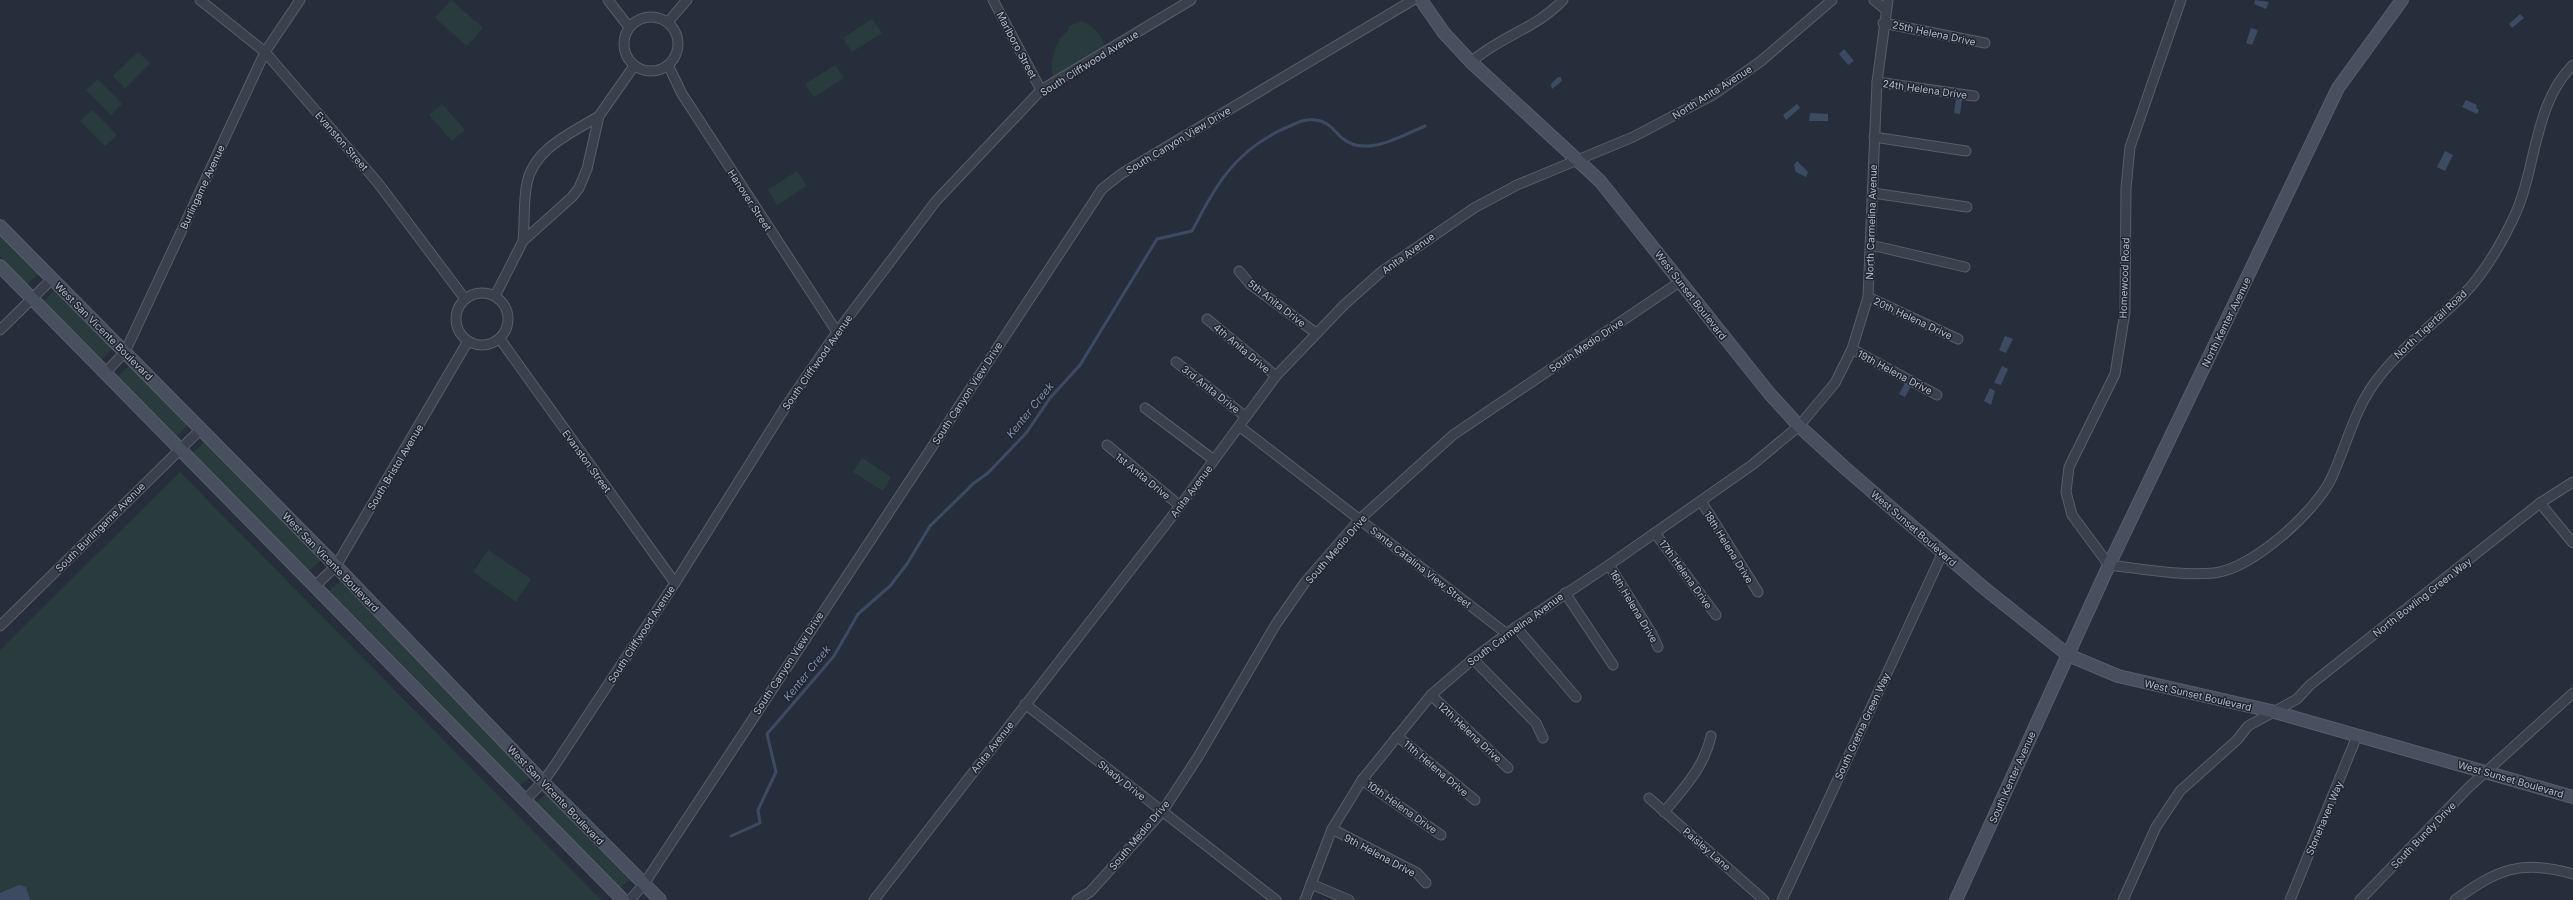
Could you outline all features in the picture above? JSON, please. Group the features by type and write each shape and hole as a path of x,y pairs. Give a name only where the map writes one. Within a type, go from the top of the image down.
{"main road":[{"name":"West Sunset Boulevard","path":"1421,0 1444,33 1471,62 1600,181 1770,394 1799,426 1943,552 2068,655 2118,676 2271,711 2573,797"},
{"name":"North Kenter Avenue","path":"2068,655 2109,565 2338,88 2402,0"},
{"name":"West San Vicente Boulevard","path":"0,226 336,566 543,782 660,900"},
{"path":"0,266 524,801 624,900"},
{"name":"South Kenter Avenue","path":"1956,900 2068,655"}],"street":[{"name":"Evanston Street","path":"200,0 265,52 378,183 465,299"},
{"name":"Burlingame Avenue","path":"105,373 125,352 265,52 300,0"},
{"path":"608,0 629,27"},
{"path":"668,22 687,0"},
{"name":"Marlboro Street","path":"993,0 1041,90"},
{"name":"South Cliffwood Avenue","path":"524,801 543,782 675,583 786,406 837,332 936,201 1041,90 1191,0"},
{"name":"South Canyon View Drive","path":"630,900 644,884 1102,188 1121,174 1413,0"},
{"path":"1471,62 1486,50 1549,14 1563,0"},
{"name":"North Anita Avenue","path":"1577,161 1633,138 1712,95 1761,61 1832,0"},
{"path":"1874,0 1886,10"},
{"name":"North Carmelina Avenue","path":"1799,426 1835,383 1852,349 1868,297 1877,82 1883,22 1888,0"},
{"name":"Homewood Road","path":"2109,565 2072,514 2066,492 2069,467 2115,374 2125,312 2126,188 2130,147 2181,0"},
{"path":"648,17 668,22 675,30 678,48 676,56 668,66 656,72 648,72 634,66 624,52 624,39 629,27 641,18 648,17"},
{"name":"25th Helena Drive","path":"1883,22 1985,43"},
{"name":"North Tigertail Road","path":"2109,565 2192,574 2216,573 2234,567 2257,553 2292,528 2314,505 2330,481 2360,407 2374,383 2395,356 2463,295 2498,248 2525,192 2545,113 2554,91 2573,65"},
{"path":"495,296 523,241 572,197 579,188 587,168 599,116 634,66"},
{"name":"Hanover Street","path":"668,66 682,94 837,332"},
{"name":"24th Helena Drive","path":"1877,82 1974,96"},
{"path":"523,241 527,183 533,167 552,144 599,116"},
{"path":"1874,137 1966,151"},
{"name":"Anita Avenue","path":"874,900 1180,506 1276,376 1316,333 1381,272 1474,208 1517,185 1577,161"},
{"path":"1873,193 1967,207"},
{"path":"1871,245 1965,267"},
{"name":"5th Anita Drive","path":"1239,271 1250,284 1316,333"},
{"path":"0,330 52,279"},
{"name":"South Medio Drive","path":"1077,900 1090,892 1162,812 1198,757 1276,624 1306,581 1360,519 1454,435 1681,281"},
{"path":"480,293 495,296 502,301 509,316 508,325 500,339 484,345 468,341 462,336 456,321 460,305 465,299 480,293"},
{"name":"20th Helena Drive","path":"1868,297 1958,339"},
{"name":"4th Anita Drive","path":"1206,319 1276,376"},
{"name":"Evanston Street","path":"500,339 675,583"},
{"name":"South Bristol Avenue","path":"314,587 336,566 468,341"},
{"name":"19th Helena Drive","path":"1852,349 1937,395"},
{"name":"3rd Anita Drive","path":"1176,362 1246,416"},
{"path":"1145,408 1214,460"},
{"name":"Santa Catalina View Street","path":"1239,426 1507,634"},
{"name":"South Carmelina Avenue","path":"1305,900 1332,830 1362,780 1431,696 1473,659 1516,627 1564,593 1609,565 1752,465 1799,426"},
{"name":"South Burlingame Avenue","path":"0,626 201,429"},
{"name":"1st Anita Drive","path":"1107,445 1180,506"},
{"name":"North Bowling Green Way","path":"2123,900 2156,827 2176,795 2237,740 2248,726 2271,711 2297,699 2310,685 2540,503 2573,482"},
{"name":"18th Helena Drive","path":"1701,501 1758,592"},
{"path":"2540,503 2573,543"},
{"name":"17th Helena Drive","path":"1655,533 1716,615"},
{"name":"South Gretna Green Way","path":"1782,900 1943,552"},
{"name":"16th Helena Drive","path":"1609,565 1652,634 1658,647"},
{"path":"1564,593 1613,665"},
{"path":"1516,627 1576,697"},
{"path":"1473,659 1536,724 1543,738"},
{"name":"South Bundy Drive","path":"2360,900 2468,788 2488,772 2573,693"},
{"name":"12th Helena Drive","path":"1431,696 1508,768"},
{"name":"Shady Drive","path":"1025,704 1276,900"},
{"name":"11th Helena Drive","path":"1397,736 1475,800"},
{"path":"1664,812 1698,772 1707,754 1711,736"},
{"name":"Stonehaven Way","path":"2290,900 2357,736"},
{"name":"10th Helena Drive","path":"1362,780 1442,835"},
{"name":"Paisley Lane","path":"1649,798 1764,900"},
{"name":"9th Helena Drive","path":"1332,830 1417,873 1426,883"},
{"path":"2455,900 2478,883 2501,873 2522,868 2546,867 2573,874"},
{"path":"1312,884 1349,900"}],"shaded area":[{"path":"451,0 483,28 467,46 435,18"},
{"path":"872,19 882,33 852,52 843,38"},
{"path":"1081,21 1093,27 1101,38 1105,47 1054,79 1052,64 1058,43 1067,32 1069,26"},
{"path":"138,52 150,63 125,88 113,76"},
{"path":"835,65 844,78 814,97 805,84"},
{"path":"98,79 122,104 111,115 86,90"},
{"path":"442,104 465,130 452,141 429,115"},
{"path":"92,110 117,135 105,146 80,121"},
{"path":"797,171 807,186 777,205 768,190"},
{"path":"0,234 39,273 27,284 0,256"},
{"path":"55,290 113,348 101,360 44,301"},
{"path":"130,365 188,425 177,436 118,376"},
{"path":"205,441 321,560 309,571 193,453"},
{"path":"862,458 891,477 883,491 853,472"},
{"path":"180,472 601,900 0,900 0,650"},
{"path":"488,550 531,579 516,602 473,572"},
{"path":"341,580 532,775 520,786 329,591"},
{"path":"548,792 632,877 620,888 536,803"}],"water":[{"path":"2255,0 2269,2 2266,9 2254,4"},
{"path":"2520,14 2524,18 2512,28 2509,24"},
{"path":"2251,28 2258,30 2252,45 2246,43"},
{"path":"1844,49 1854,61 1848,65 1839,54"},
{"path":"1558,77 1561,77 1562,81 1552,89 1551,84"},
{"path":"1956,99 1962,100 1960,114 1954,113"},
{"path":"2466,100 2477,105 2476,108 2479,110 2477,114 2462,107"},
{"path":"1797,104 1800,108 1786,120 1783,115"},
{"path":"1810,113 1828,114 1828,121 1809,121"},
{"path":"2445,151 2453,155 2445,171 2437,167"},
{"path":"1797,161 1808,172 1806,177 1796,172 1794,165"},
{"path":"2005,336 2013,339 2006,353 1999,350"},
{"path":"2002,366 2008,369 2001,385 1994,383"},
{"path":"1905,383 1911,386 1905,397 1899,394"},
{"path":"1990,388 1995,391 1991,405 1984,401"},
{"path":"19,885 26,887 30,900 0,900 0,893"}],"waterway":[{"name":"Kenter Creek","path":"731,836 760,823 758,810 776,772 767,734 834,656 858,614 890,586 907,564 930,526 974,483 988,473 1027,432 1050,398 1080,365 1157,239 1192,231 1209,199 1228,171 1251,148 1283,129 1307,120 1320,121 1330,126 1342,138 1351,144 1372,146 1395,139 1425,126"}]}
